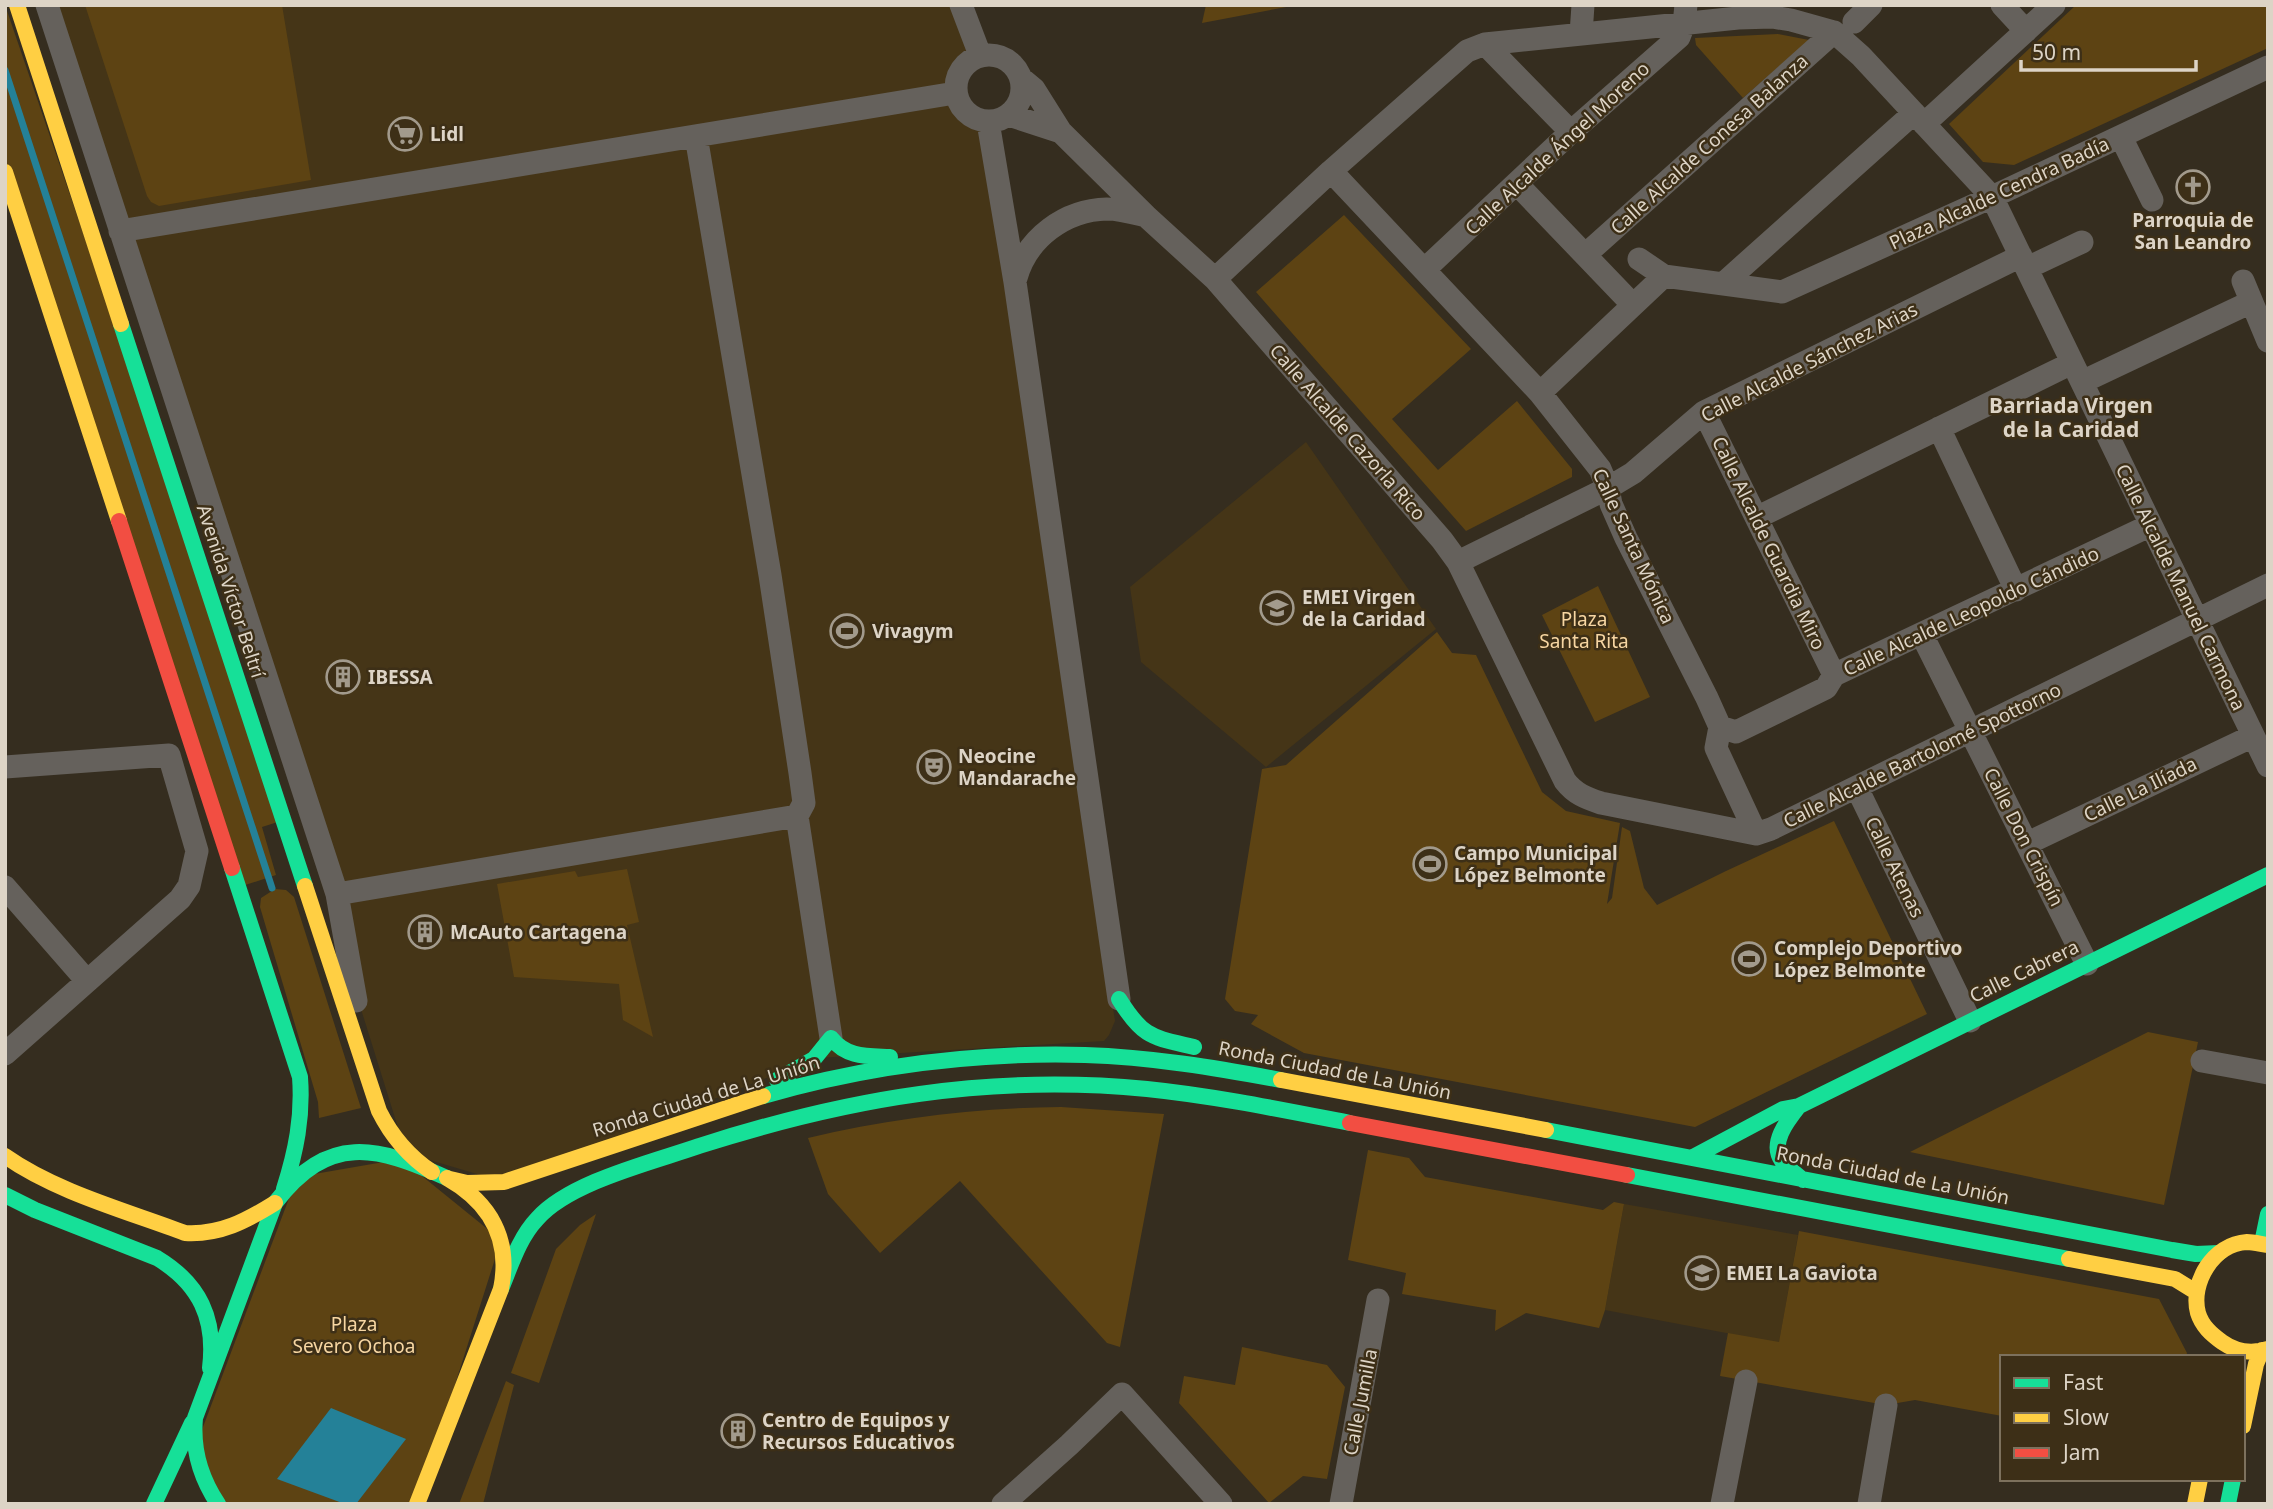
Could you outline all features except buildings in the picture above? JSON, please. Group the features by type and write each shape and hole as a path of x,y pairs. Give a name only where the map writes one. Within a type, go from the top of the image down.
{"main road":[{"name":"Avenida Víctor Beltrí","path":"17,5 372,1090 382,1118 396,1142 432,1172"},
{"path":"5,172 300,1077 303,1112 301,1131 280,1196 201,1400 153,1504"},
{"name":"Calle Cabrera","path":"1693,1157 1783,1109 1799,1106 2268,875"},
{"path":"1117,1010 1150,1036 1187,1045 1289,1082"},
{"path":"708,1113 812,1063 831,1038 839,1049 856,1055 979,1057"},
{"path":"1074,1056 1091,1050 1104,1041"},
{"name":"Ronda Ciudad de La Unión","path":"450,1179 467,1183 504,1182 708,1113 847,1076 925,1062 979,1057 1074,1056 1167,1061 1693,1157 2196,1254 2219,1253"},
{"path":"418,1503 500,1289 527,1231 543,1211 572,1192 753,1130 865,1102 960,1088 1062,1084 1130,1087 1234,1101 2175,1279 2196,1292"},
{"path":"1799,1106 1784,1129 1778,1152 1784,1163 1803,1180"},
{"path":"5,1156 47,1181 185,1233 209,1234 241,1223 280,1196 312,1167 330,1158 370,1151 388,1154 450,1179 480,1204 494,1225 505,1256 500,1289"},
{"path":"5,1195 35,1210 157,1258 175,1269 192,1287 211,1329 208,1380"},
{"path":"2265,1350 2222,1350 2202,1322 2196,1292 2207,1264 2219,1253 2232,1245 2247,1242 2265,1244 2268,1214"},
{"path":"2245,1416 2258,1357 2265,1350"},
{"path":"201,1400 193,1435 194,1451 202,1479 218,1504"},
{"path":"2195,1504 2200,1481"},
{"path":"2228,1504 2233,1481"}],"street":[{"path":"47,5 337,894 372,1090"},
{"path":"1581,34 1583,5"},
{"name":"Calle Alcalde Conesa Balanza","path":"1584,255 1871,5"},
{"path":"2001,5 2025,32"},
{"path":"1724,283 2054,5"},
{"path":"960,10 980,55"},
{"path":"1215,279 1331,171 1467,51 1485,44 1581,34 1685,14 1772,17 1808,15 1844,27"},
{"name":"Calle Alcalde Ángel Moreno","path":"1424,270 1571,132 1679,37 1685,14"},
{"name":"Calle Alcalde Manuel Carmona","path":"1844,27 1861,56 1993,197 2268,766"},
{"path":"1485,44 1571,132"},
{"path":"980,55 999,55 1010,61 1022,79 1034,89 1061,132 999,118 970,115 964,110 955,93 958,75 964,65 980,55"},
{"name":"Plaza Alcalde Cendra Badía","path":"1639,259 1664,276 1782,292 1993,197 2268,67"},
{"path":"999,118 1018,104 1022,94 1022,79"},
{"path":"120,231 955,93"},
{"path":"999,118 1015,282 1117,1010"},
{"name":"Calle Alcalde Cazorla Rico","path":"1061,132 1215,279 1442,540 1458,562 1565,781 1573,791 1601,803 1756,834"},
{"path":"696,136 762,526 803,793 804,803 797,816 831,1038"},
{"path":"2121,137 2152,200"},
{"name":"Calle Santa Mónica","path":"1331,171 1540,393 1600,469 1626,538 1701,685 1756,834"},
{"path":"1517,184 1633,306"},
{"path":"1015,282 1027,251 1044,233 1061,222 1078,215 1107,209 1146,216"},
{"name":"Calle Alcalde Sánchez Arias","path":"1458,562 1633,473 1704,412 2024,262 2082,242"},
{"path":"1540,393 1664,276"},
{"path":"2243,281 2268,341"},
{"path":"1758,517 1939,428 2251,302"},
{"name":"Calle Alcalde Guardia Miro","path":"1704,412 1834,675"},
{"path":"1939,428 2016,590"},
{"name":"Calle Alcalde Leopoldo Cándido","path":"1718,737 1736,732 1826,688 1834,675 2151,525"},
{"name":"Calle Alcalde Bartolomé Spottorno","path":"1756,834 1782,825 2268,585"},
{"name":"Calle Don Crispín","path":"1923,635 2087,964"},
{"name":"Calle La Ilíada","path":"2028,843 2253,736"},
{"path":"5,767 169,755 197,851 189,886 180,899 5,1054"},
{"name":"Calle Atenas","path":"1857,788 1970,1021"},
{"path":"337,894 797,816"},
{"path":"5,887 88,981"},
{"path":"2202,1061 2268,1073"},
{"name":"Calle Jumilla","path":"1341,1504 1378,1300"},
{"path":"1722,1504 1746,1381"},
{"path":"1003,1504 1122,1394 1222,1504"},
{"path":"1869,1504 1886,1405"}],"shaded area":[{"path":"47,5 953,5 979,53 964,65 958,75 958,100 964,110 980,120 1115,1021 1104,1041 817,1058 504,1182 406,1153"},
{"name":"EMEI Virgen de la Caridad","path":"1306,442 1436,629 1266,767 1141,662 1130,587"},
{"name":"EMEI La Gaviota","path":"1624,1204 1798,1235 1779,1343 1605,1310"}],"green space":[{"path":"5,5 284,820 262,827 276,875 239,887 5,173"},
{"path":"85,5 282,5 311,180 159,206 151,202"},
{"path":"1206,5 1297,5 1202,23"},
{"path":"2076,5 2268,5 2268,48 2014,165 1983,162 1949,124"},
{"path":"1778,34 1809,40 1743,98 1696,45 1695,38"},
{"path":"1344,215 1471,349 1392,419 1438,470 1517,401 1572,469 1572,477 1466,531 1256,292"},
{"name":"Plaza Santa Rita","path":"1598,586 1650,697 1595,722 1542,615"},
{"path":"1437,632 1452,653 1476,655 1542,792 1566,811 1620,823 1607,904 1612,898 1622,827 1630,831 1644,888 1657,905 1834,821 1927,1014 1695,1127 1304,1053 1251,1024 1258,1015 1235,1011 1225,999 1262,769 1286,765"},
{"path":"627,869 639,922 627,925 653,1037 623,1020 619,984 514,977 497,884 575,871 578,877"},
{"path":"275,889 286,890 294,897 361,1108 319,1118 318,1102 260,907 261,898"},
{"path":"2148,1032 2198,1042 2164,1205 1910,1152"},
{"path":"1061,1107 1164,1114 1120,1347 1107,1343 960,1181 880,1253 828,1194 808,1138 934,1115"},
{"path":"1368,1150 1409,1158 1425,1177 1603,1210 1614,1202 1624,1204 1605,1310 1599,1328 1526,1313 1495,1331 1496,1310 1402,1294 1406,1273 1348,1260"},
{"name":"Plaza Severo Ochoa","path":"401,1159 501,1240 417,1504 218,1504 194,1451 297,1177"},
{"path":"596,1214 539,1383 511,1373 556,1249 580,1225"},
{"path":"1799,1231 2159,1299 2187,1353 2000,1355 2000,1416 1915,1400 1886,1405 1720,1376 1728,1333 1779,1342"},
{"path":"1242,1347 1327,1365 1345,1387 1327,1479 1303,1476 1269,1503 1179,1403 1184,1376 1235,1385"},
{"path":"506,1381 514,1385 483,1504 459,1504"}],"water":[{"path":"331,1408 406,1439 356,1504 345,1504 277,1479"}],"waterway":[{"path":"5,70 272,888"}],"traffic: fast":[{"path":"121,324 305,886"},
{"path":"232,868 300,1077 298,1134 284,1189"},
{"path":"1693,1157 1783,1109 1799,1106 2268,875"},
{"path":"1119,999 1142,1029 1158,1038 1194,1047"},
{"path":"777,1080 814,1059 831,1038 851,1053 890,1057"},
{"path":"763,1096 882,1069 1003,1056 1085,1055 1134,1058 1281,1080"},
{"path":"501,1289 516,1252 531,1226 551,1206 569,1194 613,1175 699,1146 755,1129 865,1103 975,1088 1089,1085 1198,1095 1350,1123"},
{"path":"1799,1106 1782,1132 1778,1147 1782,1161 1803,1180"},
{"path":"1546,1130 2172,1250 2196,1254 2219,1253"},
{"path":"218,1504 206,1484 199,1463 195,1418 275,1203 295,1181 315,1165 334,1156 355,1152 376,1153 398,1159 447,1178"},
{"path":"1627,1175 2069,1259"},
{"path":"5,1195 35,1210 157,1258 172,1268 184,1279 202,1304 210,1334 210,1368"},
{"path":"2262,1243 2268,1214"},
{"path":"154,1504 192,1423"},
{"path":"2228,1504 2233,1481"}],"traffic: slow":[{"path":"17,5 121,324"},
{"path":"5,172 119,521"},
{"path":"305,886 379,1111 401,1145 432,1172"},
{"path":"1281,1080 1546,1130"},
{"path":"450,1179 467,1183 504,1182 763,1096"},
{"path":"5,1156 69,1190 185,1233 210,1232 232,1226 275,1203"},
{"path":"417,1504 501,1289 503,1271 503,1254 494,1224 475,1199 447,1178"},
{"path":"2268,1245 2247,1242 2235,1244 2214,1257 2201,1278 2196,1301 2202,1322 2222,1342 2244,1351 2268,1349"},
{"path":"2069,1259 2175,1279 2196,1292"},
{"path":"2245,1416 2256,1364 2262,1350"},
{"path":"2195,1504 2200,1481"}],"traffic: jam":[{"path":"119,521 232,868"},
{"path":"1350,1123 1627,1175"}],"place":[{"name":"Lidl","path":"405,134"},
{"name":"Parroquia de San Leandro","path":"2193,187"},
{"name":"EMEI Virgen de la Caridad","path":"1277,608"},
{"name":"Vivagym","path":"847,631"},
{"name":"IBESSA","path":"343,677"},
{"name":"Neocine Mandarache","path":"934,767"},
{"name":"Campo Municipal López Belmonte","path":"1430,864"},
{"name":"McAuto Cartagena","path":"425,932"},
{"name":"Complejo Deportivo López Belmonte","path":"1749,959"},
{"name":"EMEI La Gaviota","path":"1702,1273"},
{"name":"Centro de Equipos y Recursos Educativos","path":"738,1431"}],"district":[{"name":"Barriada Virgen de la Caridad","path":"2071,418"}]}
